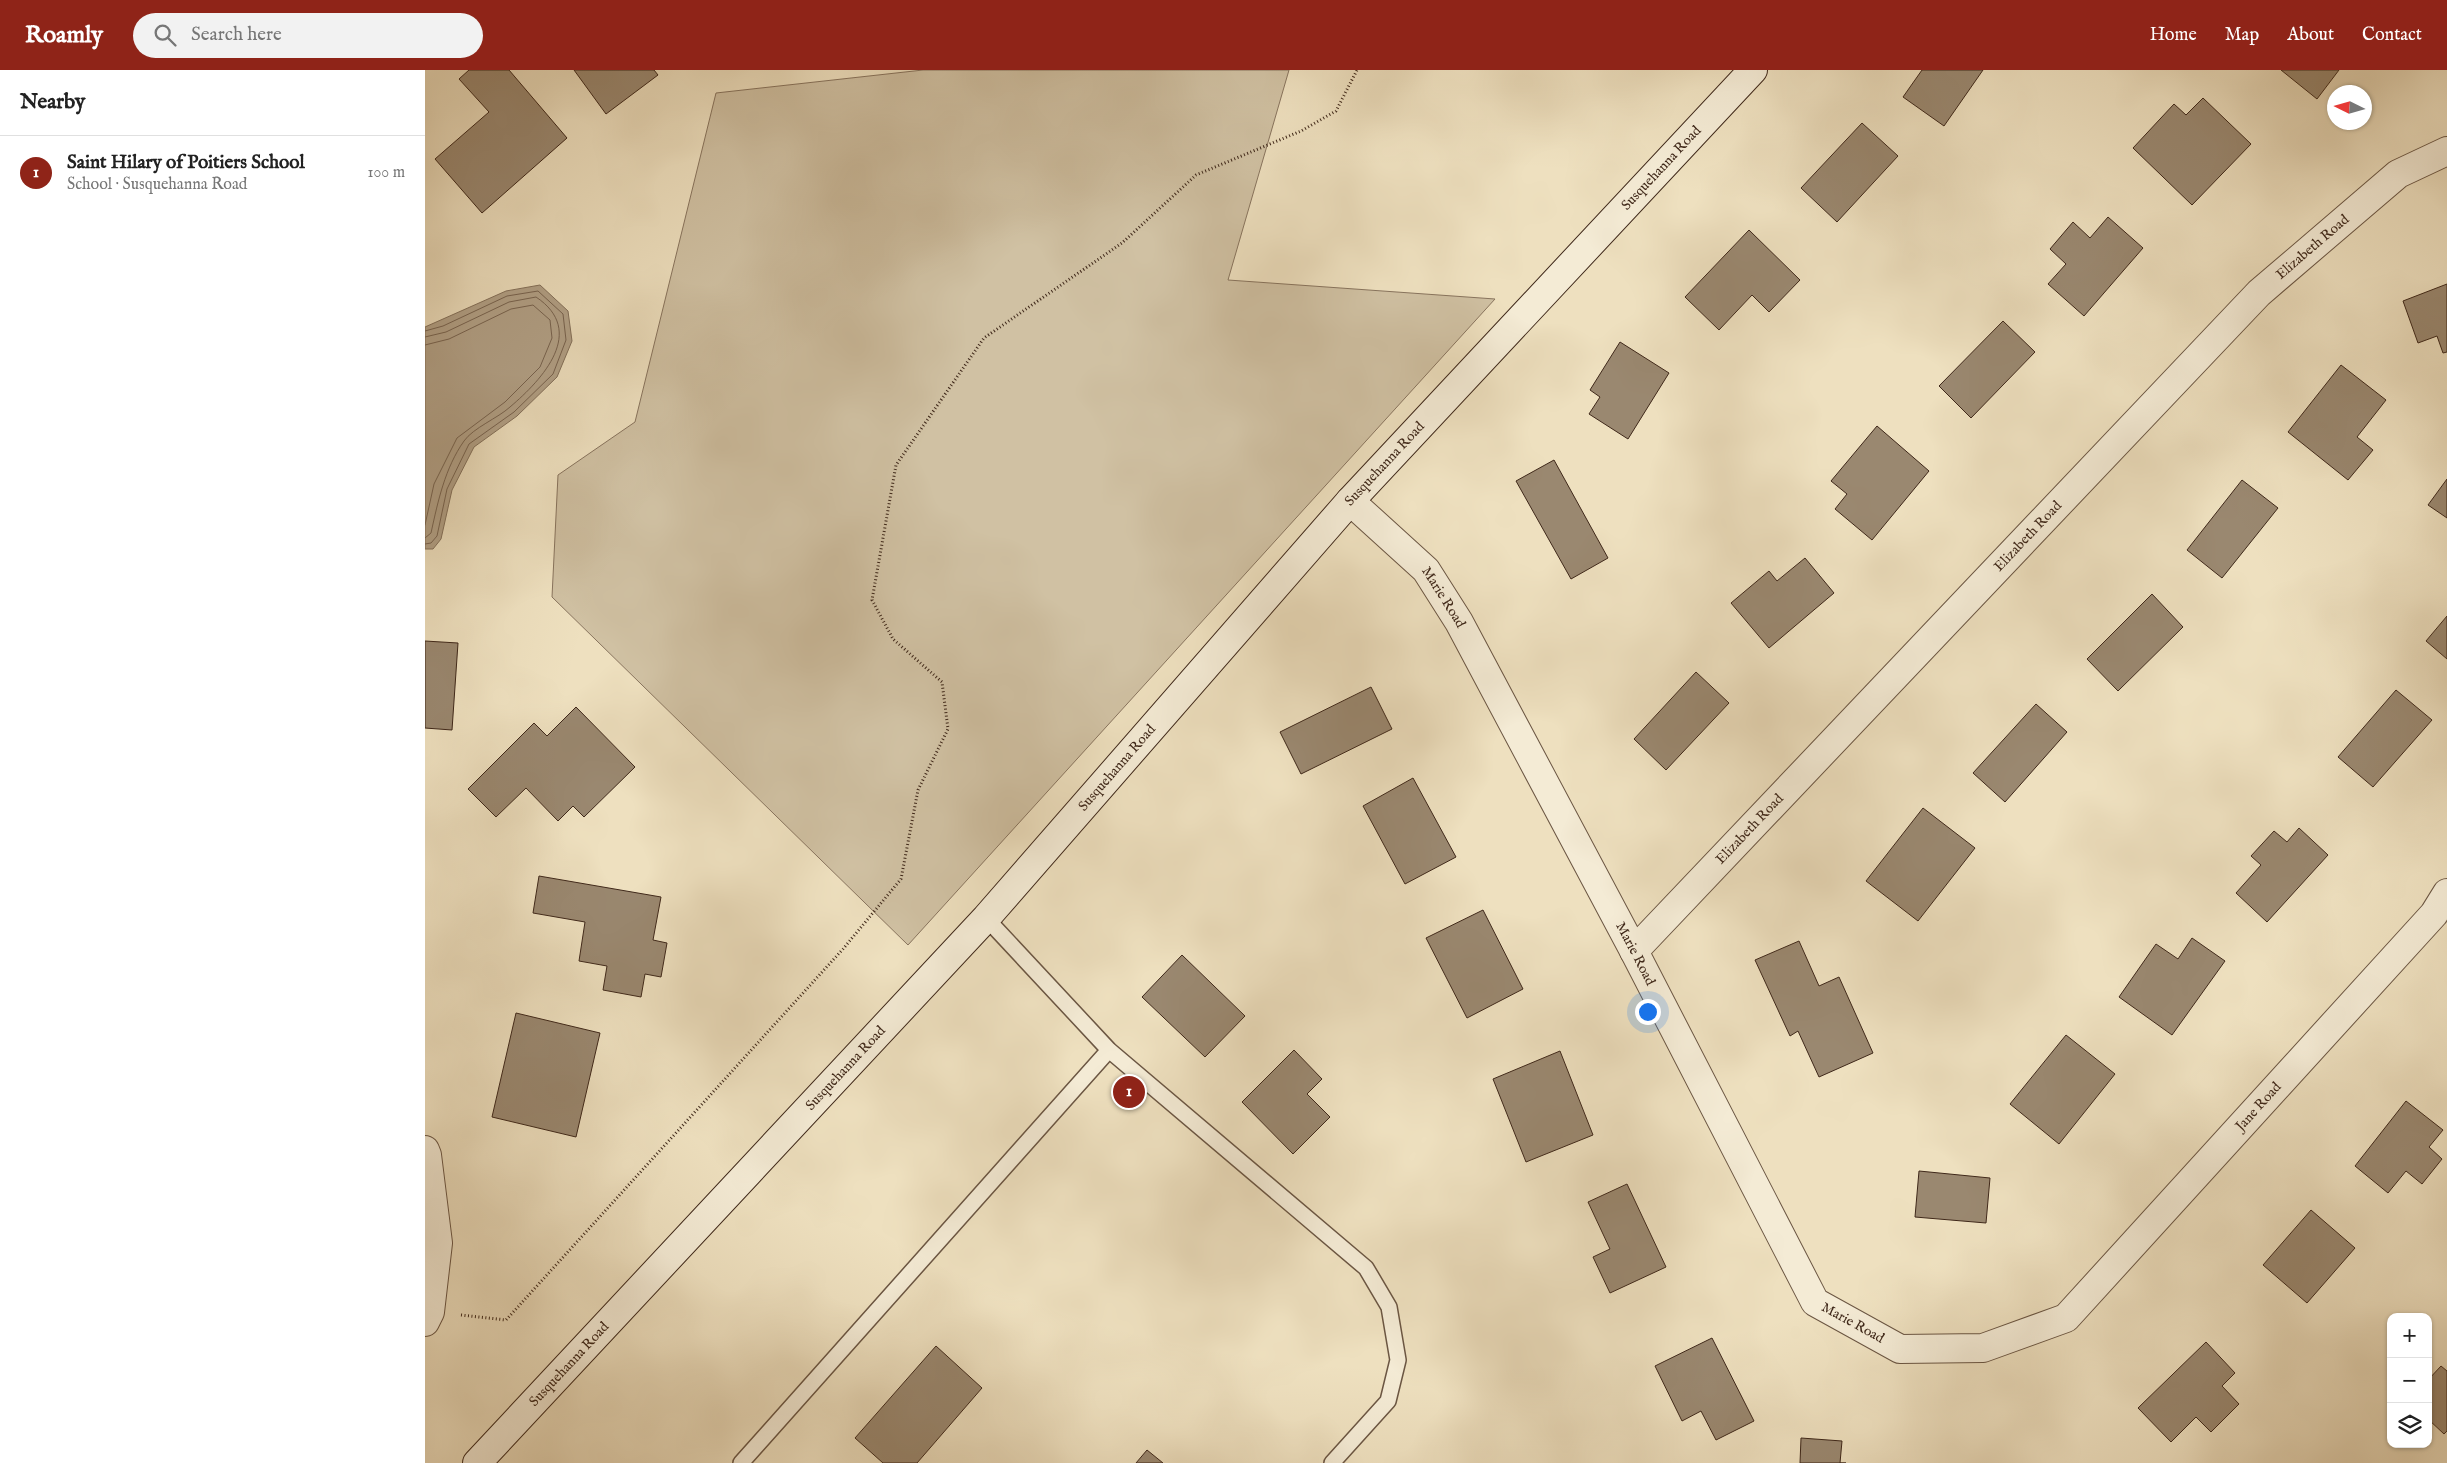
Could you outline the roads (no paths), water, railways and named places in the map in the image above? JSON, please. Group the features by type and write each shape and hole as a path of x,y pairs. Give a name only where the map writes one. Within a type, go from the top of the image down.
{"street":[{"name":"Susquehanna Road","path":"477,1463 986,918 1350,501 1753,70"},
{"name":"Elizabeth Road","path":"1634,951 2259,293 2398,174 2447,151"},
{"name":"Marie Road","path":"1350,501 1426,570 1459,622 1634,951 1815,1302 1900,1349 1983,1348 2067,1318"},
{"name":"Jane Road","path":"2067,1318 2434,914 2447,894"},
{"path":"425,1150 438,1243 427,1317"}],"lane":[{"path":"986,918 1109,1050 1366,1268 1389,1307 1398,1360 1388,1401 1332,1463"},
{"path":"748,1459 1109,1050"}],"water":[{"path":"540,285 568,311 572,341 557,377 517,416 474,447 452,490 441,539 433,549 425,549 425,327 506,291"}],"place":[{"name":"Saint Hilary of Poitiers School","path":"1129,1092"}]}
